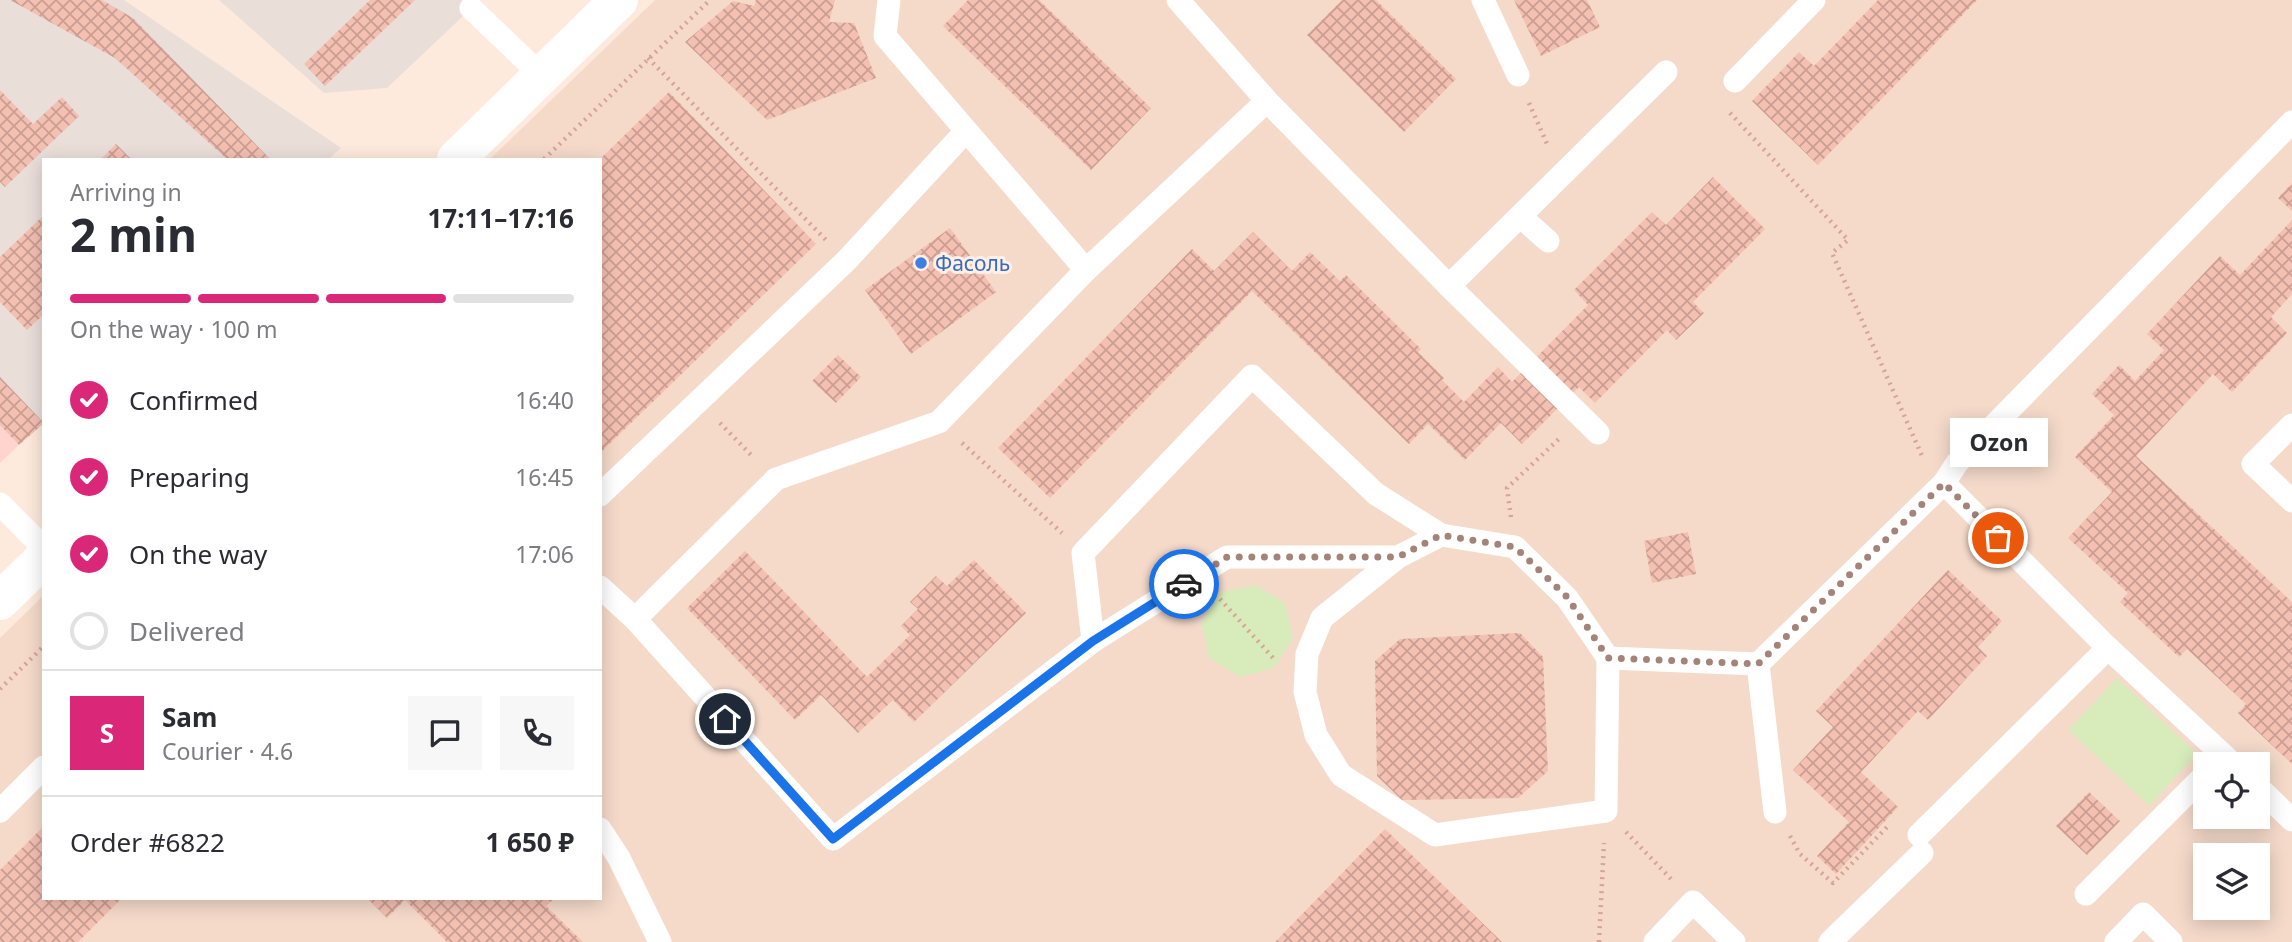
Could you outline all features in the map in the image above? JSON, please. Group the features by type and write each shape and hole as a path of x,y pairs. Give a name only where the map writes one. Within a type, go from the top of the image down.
{"street":[{"path":"457,158 620,0"},
{"path":"0,601 42,560"}],"lane":[{"path":"888,0 885,36 1086,270"},
{"path":"1178,0 1267,101 1598,433"},
{"path":"1483,0 1518,75"},
{"path":"1735,81 1814,0"},
{"path":"471,8 542,76"},
{"path":"1449,286 1666,72"},
{"path":"635,620 776,479 939,422 1086,270 1267,101"},
{"path":"1608,658 1758,664 1944,483 1957,463 2292,122"},
{"path":"602,493 846,261 966,131"},
{"path":"1521,216 1548,241"},
{"path":"1093,641 1083,553 1252,376 1376,494 1441,535 1515,547 1567,597 1608,658 1606,811 1434,835 1341,775 1316,735 1305,692 1307,654 1322,618 1398,557 1441,535"},
{"path":"2292,425 2253,464 2292,501"},
{"path":"1944,483 2214,752"},
{"path":"0,504 42,546"},
{"path":"602,589 635,620 833,839 1093,641 1227,557 1398,557"},
{"path":"1830,942 2108,648"},
{"path":"1758,664 1775,812"},
{"path":"0,811 42,769"},
{"path":"2086,894 2193,787"},
{"path":"2270,799 2292,820"},
{"path":"602,832 619,858 660,942"},
{"path":"1655,942 1693,902 1734,942"},
{"path":"2116,942 2143,914 2171,942"}],"path":[{"path":"545,158 710,0"},
{"path":"648,58 846,261"},
{"path":"1518,75 1561,176"},
{"path":"1727,109 1848,240 1832,253 1923,458 1944,483"},
{"path":"1515,547 1507,488 1581,416"},
{"path":"939,422 1083,553"},
{"path":"1198,576 1305,692"},
{"path":"0,689 42,648"},
{"path":"1606,811 1693,902"},
{"path":"1599,942 1606,811"},
{"path":"1775,812 1800,854 1833,883 1899,814 1921,844"}],"shaded area":[{"path":"0,0 124,0 341,148 330,158 42,158 42,425 19,445 0,425"},
{"path":"219,0 480,0 387,88 324,93"},
{"path":"655,0 2292,0 2292,942 0,942 0,638 42,597 42,900 602,900 602,158 491,158"},
{"path":"0,425 19,445 0,463"}],"green space":[{"path":"1255,585 1285,603 1293,638 1274,668 1240,677 1209,658 1201,623 1220,592"},
{"path":"2117,678 2195,752 2193,758 2149,806 2068,730"}],"building":[{"path":"10,0 102,0 133,18 269,158 226,158 115,58"},
{"path":"370,0 415,0 325,86 304,64"},
{"path":"756,0 835,0 829,22 854,23 876,78 767,120 685,42 733,1 754,6"},
{"path":"968,0 1039,0 1151,108 1091,170 943,26"},
{"path":"1342,0 1376,0 1456,79 1404,132 1307,35"},
{"path":"1514,0 1587,0 1600,27 1541,56"},
{"path":"1878,0 1977,0 1818,165 1752,101 1799,52 1814,66"},
{"path":"0,90 33,124 62,97 79,116 5,187 0,182"},
{"path":"669,92 816,244 602,451 602,158"},
{"path":"116,144 130,158 102,158"},
{"path":"1713,177 1765,229 1693,302 1704,313 1676,340 1667,330 1595,403 1579,387 1522,444 1501,423 1465,460 1428,424 1409,444 1252,291 1050,498 998,448 1192,249 1214,271 1253,232 1292,271 1310,252 1340,281 1346,275 1421,349 1418,352 1464,402 1498,367 1512,382 1588,305 1574,290 1652,212 1666,225"},
{"path":"2292,183 2292,211 2278,198"},
{"path":"42,217 42,316 27,330 0,302 0,257"},
{"path":"2292,220 2292,294 2271,317 2287,333 2232,392 2213,374 2136,456 2292,602 2292,764 2238,713 2246,704 2187,649 2179,657 2120,602 2128,593 2068,538 2112,492 2075,457 2114,415 2092,394 2119,365 2135,381 2164,350 2147,334 2220,256 2240,275"},
{"path":"950,228 996,292 911,354 865,290"},
{"path":"838,355 861,377 836,403 812,381"},
{"path":"0,377 42,421 42,425 19,445 0,425"},
{"path":"1688,532 1696,574 1652,583 1644,541"},
{"path":"745,551 867,677 910,635 901,626 918,609 910,602 936,576 947,586 974,560 1026,613 914,722 893,700 858,733 821,695 795,720 687,608"},
{"path":"1948,570 2002,621 1978,647 1987,656 1928,720 1918,711 1861,772 1898,807 1836,874 1817,856 1849,822 1793,770 1833,727 1816,711"},
{"path":"1520,633 1543,657 1548,771 1518,798 1402,800 1377,776 1375,661 1400,639"},
{"path":"2089,792 2120,821 2087,855 2056,826"},
{"path":"42,828 42,900 120,900 78,942 0,942 0,870"},
{"path":"1385,829 1502,942 1275,942"},
{"path":"369,900 405,900 387,918"},
{"path":"405,900 553,900 546,906 583,942 447,942"}],"way so far":[{"path":"1184,584 1227,557 1398,557 1441,535 1515,547 1567,597 1608,658 1758,664 1944,483 1998,538"}],"place":[{"name":"Фасоль","path":"921,263"},
{"name":"Ozon","path":"1998,538"}],"route":[{"path":"725,719 833,839 1093,641 1184,584"}]}
